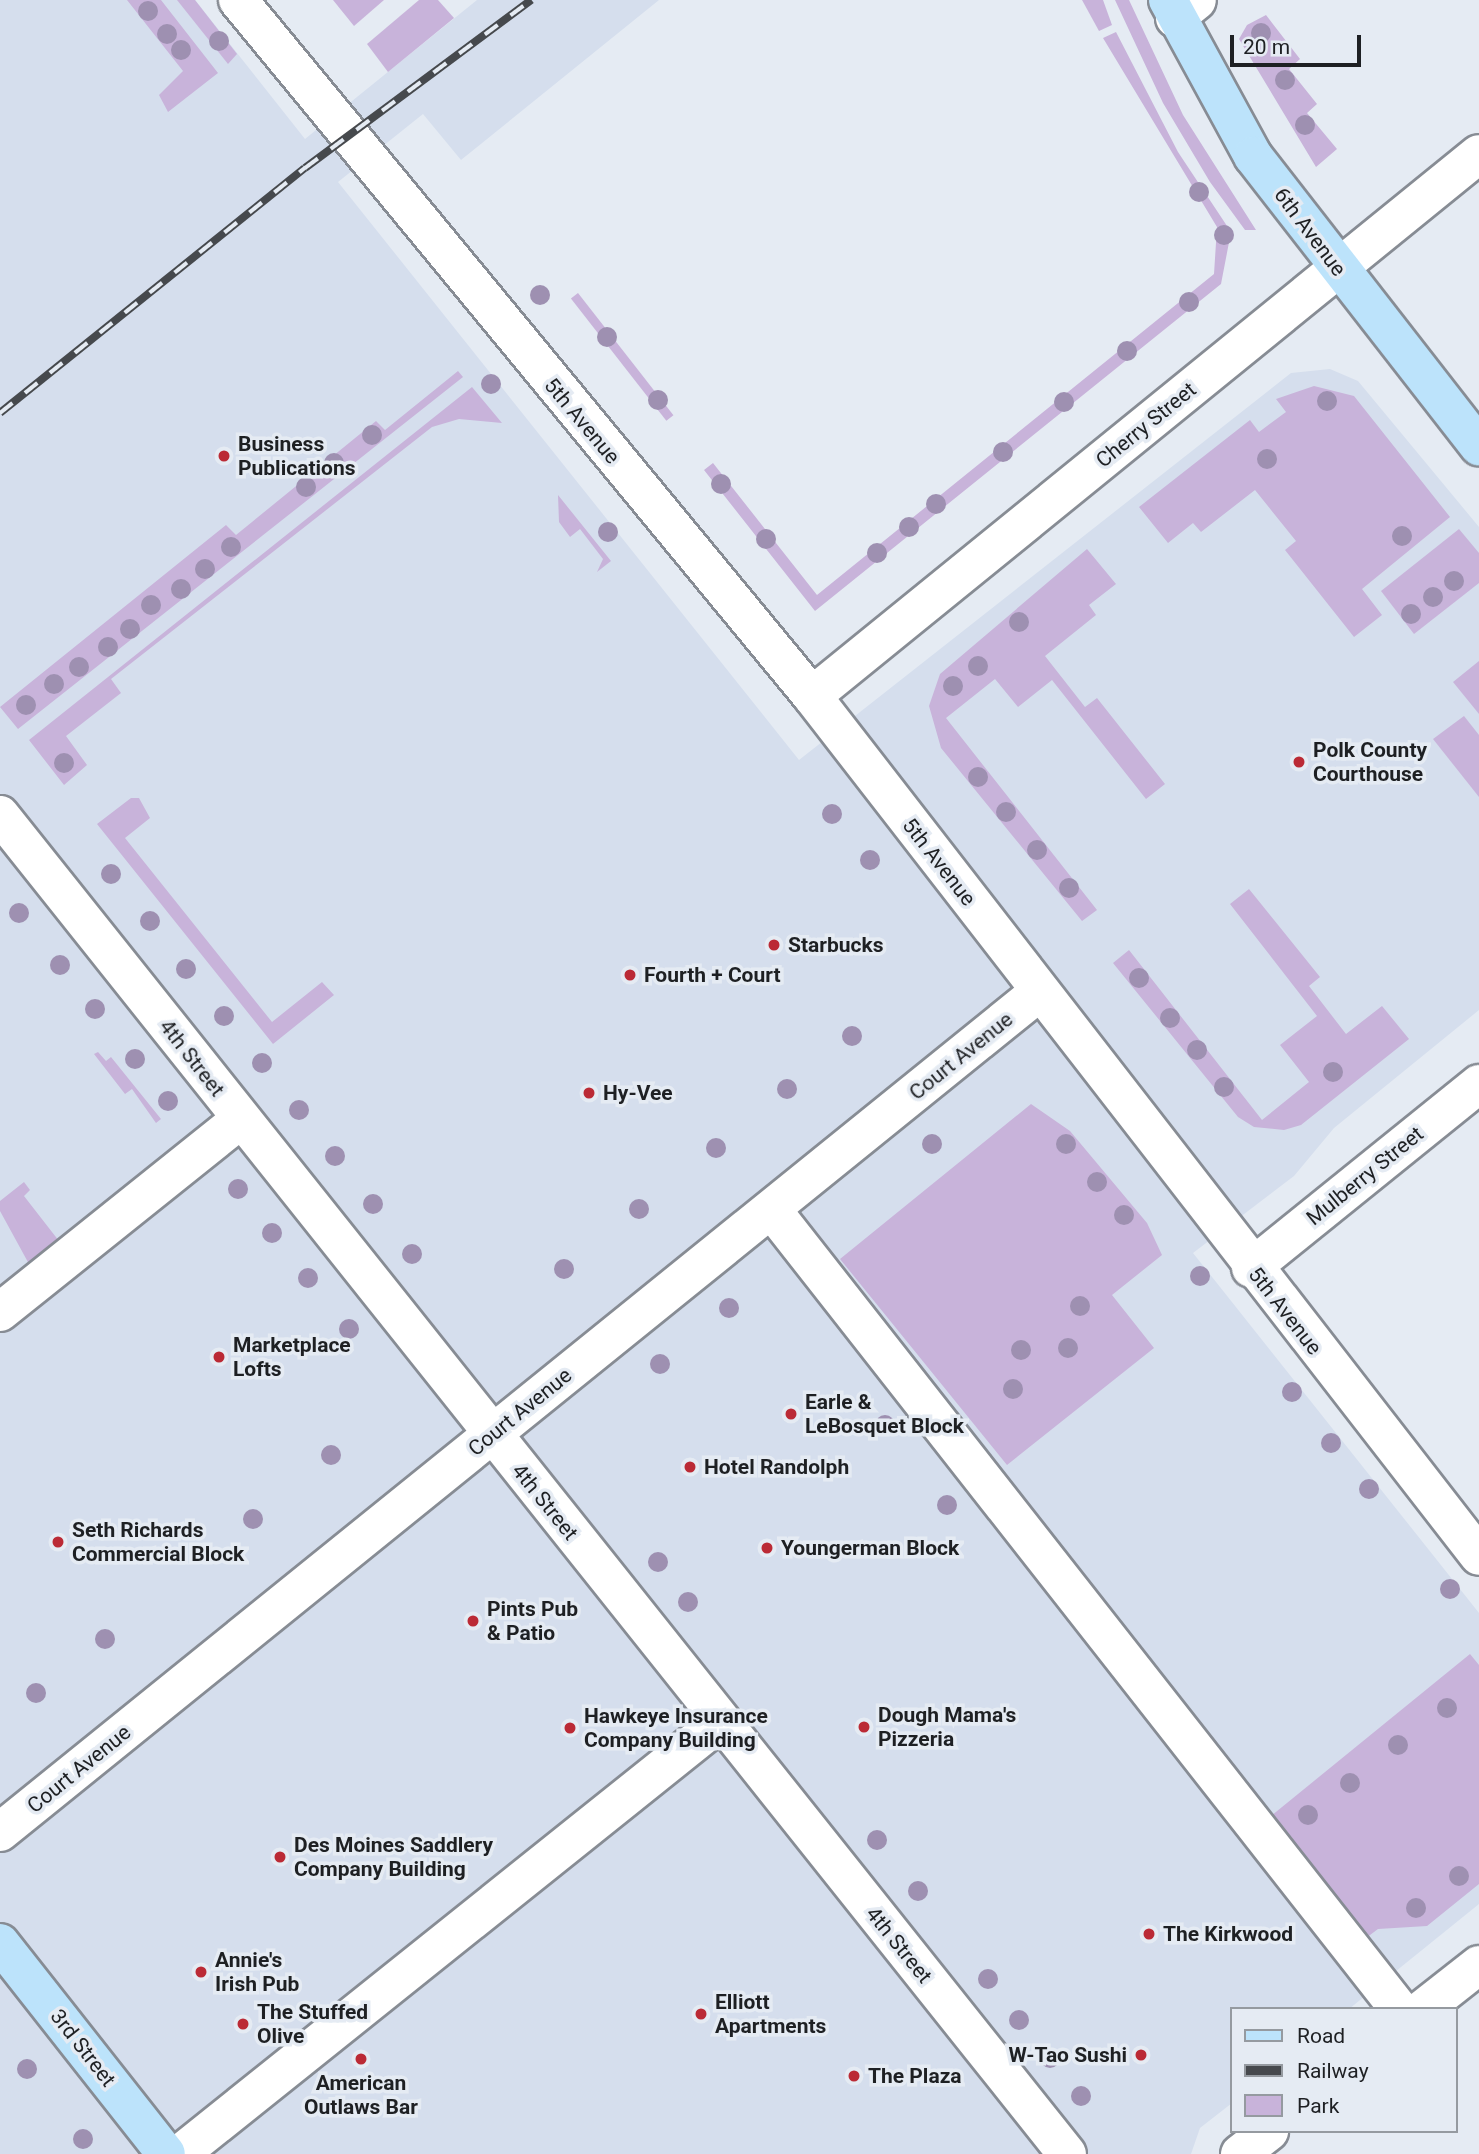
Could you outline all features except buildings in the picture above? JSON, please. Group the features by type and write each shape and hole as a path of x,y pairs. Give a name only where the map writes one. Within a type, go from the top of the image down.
{"main road":[{"name":"6th Avenue","path":"1180,6 1253,156 1338,269 1479,446"},
{"name":"3rd Street","path":"0,1943 166,2154"}],"street":[{"name":"5th Avenue","path":"238,0 382,182 812,696 1251,1268 1479,1556"},
{"name":"Cherry Street","path":"812,696 1479,153"},
{"name":"4th Street","path":"0,815 1066,2154"},
{"name":"Court Avenue","path":"0,1832 1040,992"},
{"name":"Mulberry Street","path":"1251,1268 1479,1084"},
{"path":"0,1312 241,1119"},
{"path":"772,1210 1397,2007"},
{"path":"180,2154 721,1721"},
{"path":"1426,2007 1479,1965"},
{"path":"1240,2154 1266,2133"}],"shaded area":[{"path":"0,0 195,0 305,139 477,0 659,0 461,160 423,114 338,182 799,760 1291,373 1330,369 1358,381 1479,527 1479,1010 1334,1128 1294,1176 1193,1253 1479,1613 1479,1904 1351,2007 1230,2007 1230,2105 1200,2128 1191,2154 0,2154"}],"green space":[{"path":"127,0 161,0 218,73 168,112 159,95 183,71"},
{"path":"177,0 195,0 237,54 228,64"},
{"path":"333,0 384,0 354,26"},
{"path":"419,0 438,0 454,18 388,72 367,44"},
{"path":"1082,0 1103,0 1112,25 1099,31"},
{"path":"1115,0 1129,0 1183,115 1256,230 1245,230 1210,182 1163,103"},
{"path":"1266,15 1300,59 1289,69 1317,104 1307,113 1337,149 1316,167 1239,39 1247,25"},
{"path":"1116,32 1178,152 1231,232 1221,284 815,611 704,470 713,463 817,595 1214,274 1217,227 1103,38"},
{"path":"578,293 673,415 666,421 571,299"},
{"path":"458,371 463,377 18,729 0,707 226,525 236,535 376,421 385,430"},
{"path":"1314,386 1354,396 1450,517 1362,589 1382,615 1354,637 1285,550 1296,541 1255,490 1201,532 1193,523 1168,543 1139,507 1250,420 1259,432 1286,412 1276,399"},
{"path":"472,387 502,423 459,419 432,427 111,679 121,693 66,736 87,765 64,785 29,740"},
{"path":"558,495 611,561 597,572 603,559 580,529 570,537 559,522"},
{"path":"1459,529 1479,553 1479,583 1414,634 1381,591"},
{"path":"1087,549 1116,584 1089,605 1096,615 1045,656 1085,707 1097,698 1165,784 1146,799 1052,680 1018,707 995,679 946,718 1097,910 1082,921 941,748 929,706 940,674"},
{"path":"1479,661 1479,714 1453,682"},
{"path":"1464,716 1479,735 1479,797 1433,739"},
{"path":"131,798 139,798 150,818 125,838 272,1022 322,982 334,995 273,1044 97,824"},
{"path":"1249,889 1320,977 1309,986 1346,1034 1382,1006 1409,1039 1301,1125 1284,1130 1254,1127 1238,1117 1113,963 1129,950 1262,1120 1309,1082 1280,1045 1317,1016 1230,904"},
{"path":"98,1052 106,1061 111,1057 161,1119 156,1123 132,1089 125,1094 94,1054"},
{"path":"1031,1104 1070,1131 1147,1223 1162,1255 1112,1295 1154,1348 1007,1465 840,1259"},
{"path":"24,1182 30,1190 24,1196 59,1241 29,1264 0,1211 0,1201"},
{"path":"1470,1654 1479,1665 1479,1884 1427,1926 1378,1929 1366,1938 1271,1816"}],"railway":[{"path":"0,413 305,168 531,0"}],"place":[{"name":"Business Publications","path":"224,456"},
{"name":"Polk County Courthouse","path":"1299,762"},
{"name":"Starbucks","path":"774,945"},
{"name":"Fourth + Court","path":"630,975"},
{"name":"Hy-Vee","path":"589,1093"},
{"name":"Marketplace Lofts","path":"219,1357"},
{"name":"Earle & LeBosquet Block","path":"791,1414"},
{"name":"Hotel Randolph","path":"690,1467"},
{"name":"Seth Richards Commercial Block","path":"58,1542"},
{"name":"Youngerman Block","path":"767,1548"},
{"name":"Pints Pub & Patio","path":"473,1621"},
{"name":"Dough Mama's Pizzeria","path":"864,1727"},
{"name":"Hawkeye Insurance Company Building","path":"570,1728"},
{"name":"Des Moines Saddlery Company Building","path":"280,1857"},
{"name":"The Kirkwood","path":"1149,1934"},
{"name":"Annie's Irish Pub","path":"201,1972"},
{"name":"Elliott Apartments","path":"701,2014"},
{"name":"The Stuffed Olive","path":"243,2024"},
{"name":"W-Tao Sushi","path":"1141,2055"},
{"name":"American Outlaws Bar","path":"361,2059"},
{"name":"The Plaza","path":"854,2076"}]}
